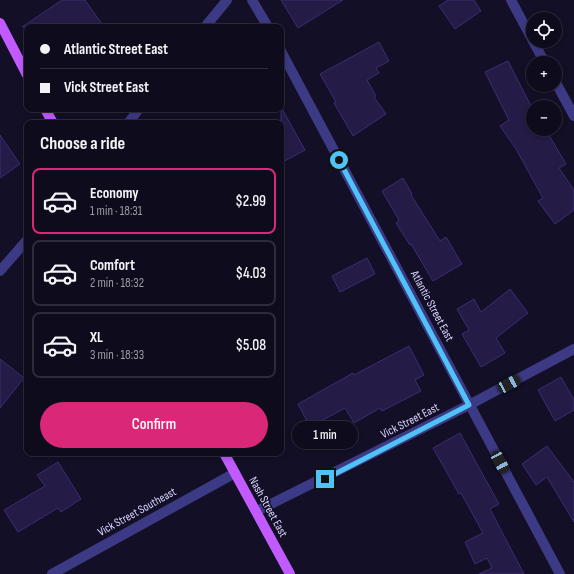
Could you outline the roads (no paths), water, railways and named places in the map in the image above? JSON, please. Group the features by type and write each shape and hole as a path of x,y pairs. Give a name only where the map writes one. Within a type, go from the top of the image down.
{"main road":[{"path":"0,23 24,69"},
{"name":"Nash Street East","path":"226,456 257,511 290,574"}],"street":[{"path":"207,24 227,0"},
{"path":"252,0 266,24"},
{"path":"511,0 526,28"},
{"name":"Atlantic Street East","path":"284,57 560,574"},
{"path":"561,92 574,116"},
{"path":"130,120 137,112"},
{"path":"0,271 24,243"},
{"name":"Vick Street East","path":"257,511 469,405 574,349"},
{"name":"Vick Street Southeast","path":"52,574 234,473"}]}
